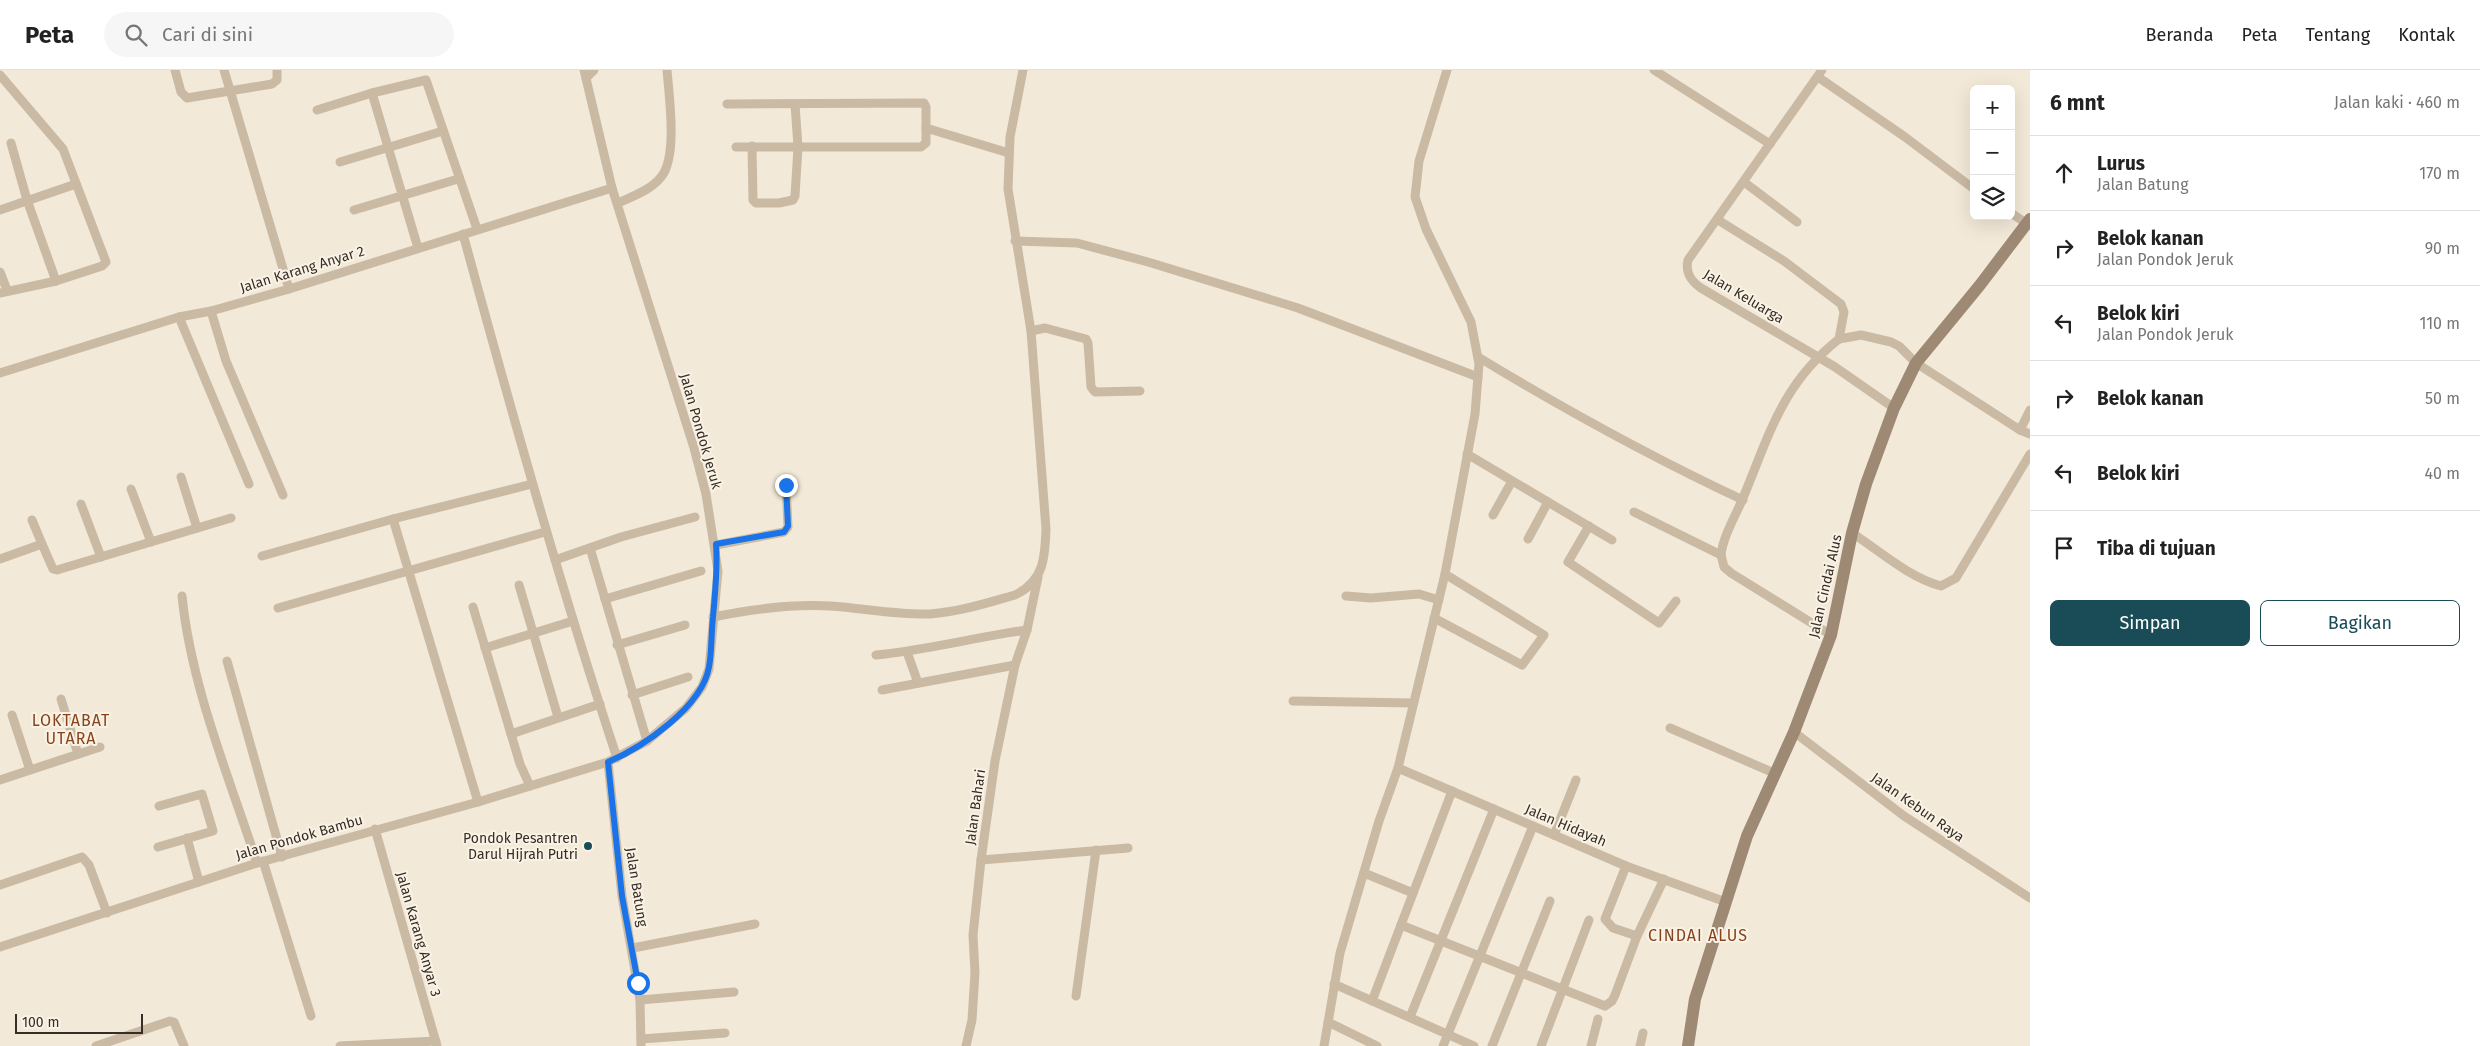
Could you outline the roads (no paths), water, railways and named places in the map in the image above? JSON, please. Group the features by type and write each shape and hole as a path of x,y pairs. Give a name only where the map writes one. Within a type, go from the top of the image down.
{"street":[{"path":"175,70 177,83 184,97 193,98 229,90 272,84 277,80 277,70"},
{"path":"224,70 289,289"},
{"path":"585,74 594,70"},
{"path":"618,203 650,187 662,176 669,161 670,131 667,70"},
{"name":"Jalan Bahari","path":"966,1046 972,1020 973,935 981,860 995,762 1015,665 1027,630 1038,576 1044,562 1046,529 1031,330 1009,196 1009,153 1023,70"},
{"path":"1324,1046 1340,953 1398,768 1439,600 1475,414 1478,357 1471,322 1426,229 1415,197 1419,161 1447,70"},
{"path":"1654,70 1770,144"},
{"path":"1820,73 1970,186"},
{"name":"Jalan Keluarga","path":"1820,73 1688,260 1688,272 1693,282 1817,356 1894,408"},
{"name":"Jalan Pondok Jeruk","path":"585,74 612,188 694,448 716,544 718,570 709,668 702,687 686,708 647,741 608,762"},
{"path":"0,75 63,149 106,262 102,266 56,281 4,292 0,272"},
{"path":"317,110 372,93 426,80 458,179 477,229"},
{"path":"372,93 418,248"},
{"path":"728,104 924,104 926,107 926,143 921,147 736,147"},
{"path":"752,146 752,196 756,202 779,203 793,200 795,196 798,147 795,104"},
{"path":"926,128 1009,153"},
{"path":"340,162 442,132"},
{"path":"11,143 28,200 56,281"},
{"path":"354,210 458,179"},
{"path":"1744,182 1797,222"},
{"path":"0,210 76,184"},
{"name":"Jalan Karang Anyar 2","path":"0,373 179,317 211,311 289,289 612,188"},
{"path":"2015,215 2028,221"},
{"path":"1718,220 1784,261 1841,304 1844,312 1839,339"},
{"name":"Jalan Cindai Alus","path":"1688,1046 1695,999 1747,836 1794,732 1831,635 1852,533 1866,484 1894,408 1916,363 1980,285 2028,221"},
{"path":"464,234 545,532 617,758"},
{"path":"1015,241 1078,244 1148,262 1298,308 1478,377"},
{"path":"211,311 226,361 283,495"},
{"path":"179,317 249,484"},
{"path":"1031,330 1045,328 1086,339 1093,390 1140,391"},
{"path":"1831,635 1731,573 1724,567 1721,555 1776,416 1798,379 1817,356 1839,339 1861,335 1872,336 1899,346 1916,363 2020,430 2030,434"},
{"path":"1478,357 1560,407 1743,500"},
{"path":"2020,430 2030,410"},
{"path":"1467,454 1612,540"},
{"path":"1852,533 1910,573 1926,582 1941,586 1956,578 2030,454"},
{"path":"181,478 197,528"},
{"path":"1492,514 1512,481"},
{"path":"262,556 394,519 532,484"},
{"path":"716,544 784,532 788,526 786,485"},
{"path":"131,489 150,542"},
{"path":"1528,539 1548,502"},
{"path":"81,504 101,557"},
{"path":"1634,512 1721,555"},
{"path":"555,560 694,517"},
{"path":"32,520 54,571 231,518"},
{"path":"394,519 478,802"},
{"path":"1589,526 1568,562 1659,623 1676,601"},
{"path":"278,608 545,532"},
{"path":"0,559 42,544"},
{"path":"590,548 617,645 647,741"},
{"path":"605,599 701,571"},
{"path":"1434,618 1522,665 1544,635 1445,574"},
{"path":"713,618 760,608 799,606 830,606 896,613 942,612 965,609 1015,595 1023,591 1038,576"},
{"path":"519,585 531,633 558,718"},
{"path":"1346,596 1371,598 1419,594 1439,600"},
{"path":"182,596 186,632 202,693 311,1016"},
{"path":"473,607 520,764 530,786"},
{"path":"485,648 573,621"},
{"path":"617,645 685,625"},
{"path":"876,655 907,652 987,635 1027,630"},
{"path":"907,652 918,684"},
{"path":"226,661 282,857"},
{"path":"882,690 1015,665"},
{"path":"632,695 688,677"},
{"path":"60,699 78,754"},
{"path":"1294,701 1413,703"},
{"path":"511,734 600,704"},
{"path":"12,715 30,770"},
{"path":"1670,728 1774,773"},
{"name":"Jalan Kebun Raya","path":"1794,732 1904,816 2030,898"},
{"path":"0,780 100,747"},
{"name":"Jalan Pondok Bambu","path":"0,946 260,862 478,802 608,762"},
{"name":"Jalan Batung","path":"608,762 622,896 633,948 640,1000 641,1042"},
{"name":"Jalan Hidayah","path":"1398,768 1626,866 1726,902"},
{"path":"1554,835 1576,780"},
{"path":"1372,1001 1452,791"},
{"path":"158,846 213,831 202,794 159,806"},
{"path":"1410,1018 1494,809"},
{"path":"1443,1046 1533,826"},
{"name":"Jalan Karang Anyar 3","path":"376,830 436,1044"},
{"path":"187,838 199,882"},
{"path":"981,860 1128,848"},
{"path":"1076,996 1096,850"},
{"path":"0,885 82,857 89,865 107,913"},
{"path":"1626,866 1605,919 1612,928 1638,936"},
{"path":"1364,873 1413,893"},
{"path":"1401,925 1441,939 1601,1005 1608,1004 1615,995 1638,936 1664,879"},
{"path":"1492,1046 1550,901"},
{"path":"1541,1046 1589,920"},
{"path":"633,948 755,924"},
{"path":"1334,984 1474,1046"},
{"path":"640,1000 734,992"},
{"path":"1592,1046 1598,1019"},
{"path":"102,1045 174,1022 184,1046"},
{"path":"1328,1022 1377,1046"},
{"path":"641,1042 725,1033"},
{"path":"1640,1046 1643,1033"},
{"path":"340,1046 436,1044"}],"place":[{"name":"Pondok Pesantren Darul Hijrah Putri","path":"588,846"}],"district":[{"name":"LOKTABAT UTARA","path":"71,729"},
{"name":"CINDAI ALUS","path":"1698,935"}]}
